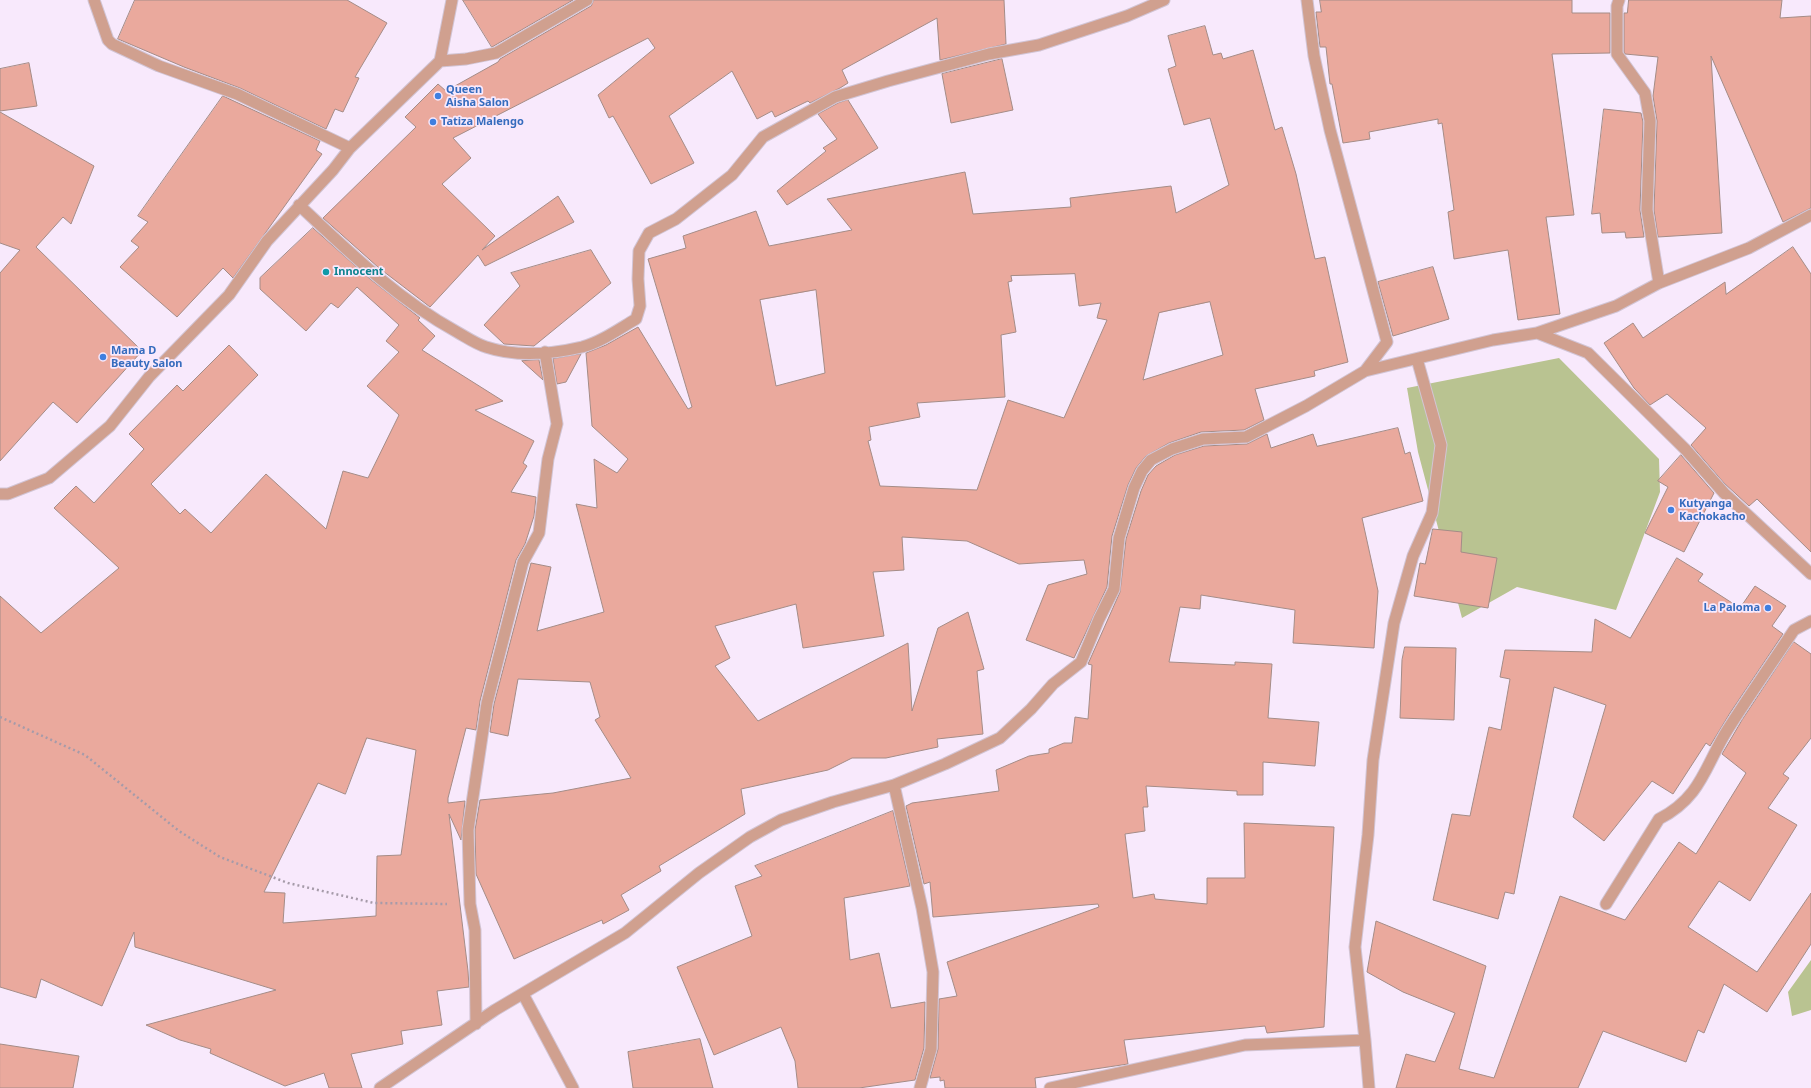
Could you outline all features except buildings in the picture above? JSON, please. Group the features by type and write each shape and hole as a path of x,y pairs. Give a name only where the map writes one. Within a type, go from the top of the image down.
{"street":[{"path":"94,0 108,40 112,44 159,66 237,94 350,148"},
{"path":"0,494 8,494 49,478 110,426 149,377 229,294 267,241 333,170 350,148 440,61 452,0"},
{"path":"440,61 466,59 496,54 587,0"},
{"path":"299,205 375,276 429,316 485,347 512,353 545,352 583,346 600,340 636,319 640,306 638,279 639,251 648,233 676,219 732,175 763,137 834,97 988,54 1039,45 1127,16 1164,0"},
{"path":"1307,0 1314,56 1330,130 1387,342 1365,371"},
{"path":"1619,0 1617,54 1645,93 1650,121 1647,210 1659,283"},
{"path":"380,1088 495,1010 625,933 699,873 750,837 781,820 832,802 894,785 945,764 1000,738 1031,709 1052,684 1081,662 1099,618 1114,589 1119,538 1134,488 1142,471 1151,460 1172,450 1203,439 1246,437 1306,406 1365,371 1493,340 1537,333 1616,306 1659,283 1750,248 1811,215"},
{"path":"1537,333 1588,353 1662,428 1686,450 1724,493 1811,574"},
{"path":"476,1024 475,930 470,904 468,830 487,703 523,562 539,533 548,459 557,424 545,352"},
{"path":"1368,1088 1366,1040 1355,947 1368,835 1374,760 1394,623 1413,556 1432,513 1441,445 1417,359"},
{"path":"1606,904 1659,819 1673,812 1696,789 1727,730 1794,630 1811,621"},
{"path":"894,785 922,908 933,972 931,1049 920,1088"},
{"path":"523,994 573,1088"},
{"path":"1050,1088 1245,1045 1366,1040"}],"path":[{"path":"0,717 84,755 179,831 220,858 288,883 374,903 470,904"}],"green space":[{"path":"1559,358 1659,459 1660,492 1616,610 1517,587 1462,618 1418,452 1407,388"},
{"path":"1811,960 1811,1010 1792,1016 1788,992"}],"place":[{"name":"Queen Aisha Salon","path":"438,96"},
{"name":"Tatiza Malengo","path":"433,122"},
{"name":"Innocent","path":"326,272"},
{"name":"Mama D Beauty Salon","path":"103,357"},
{"name":"Kutyanga Kachokacho","path":"1671,510"},
{"name":"La Paloma","path":"1768,608"}]}
